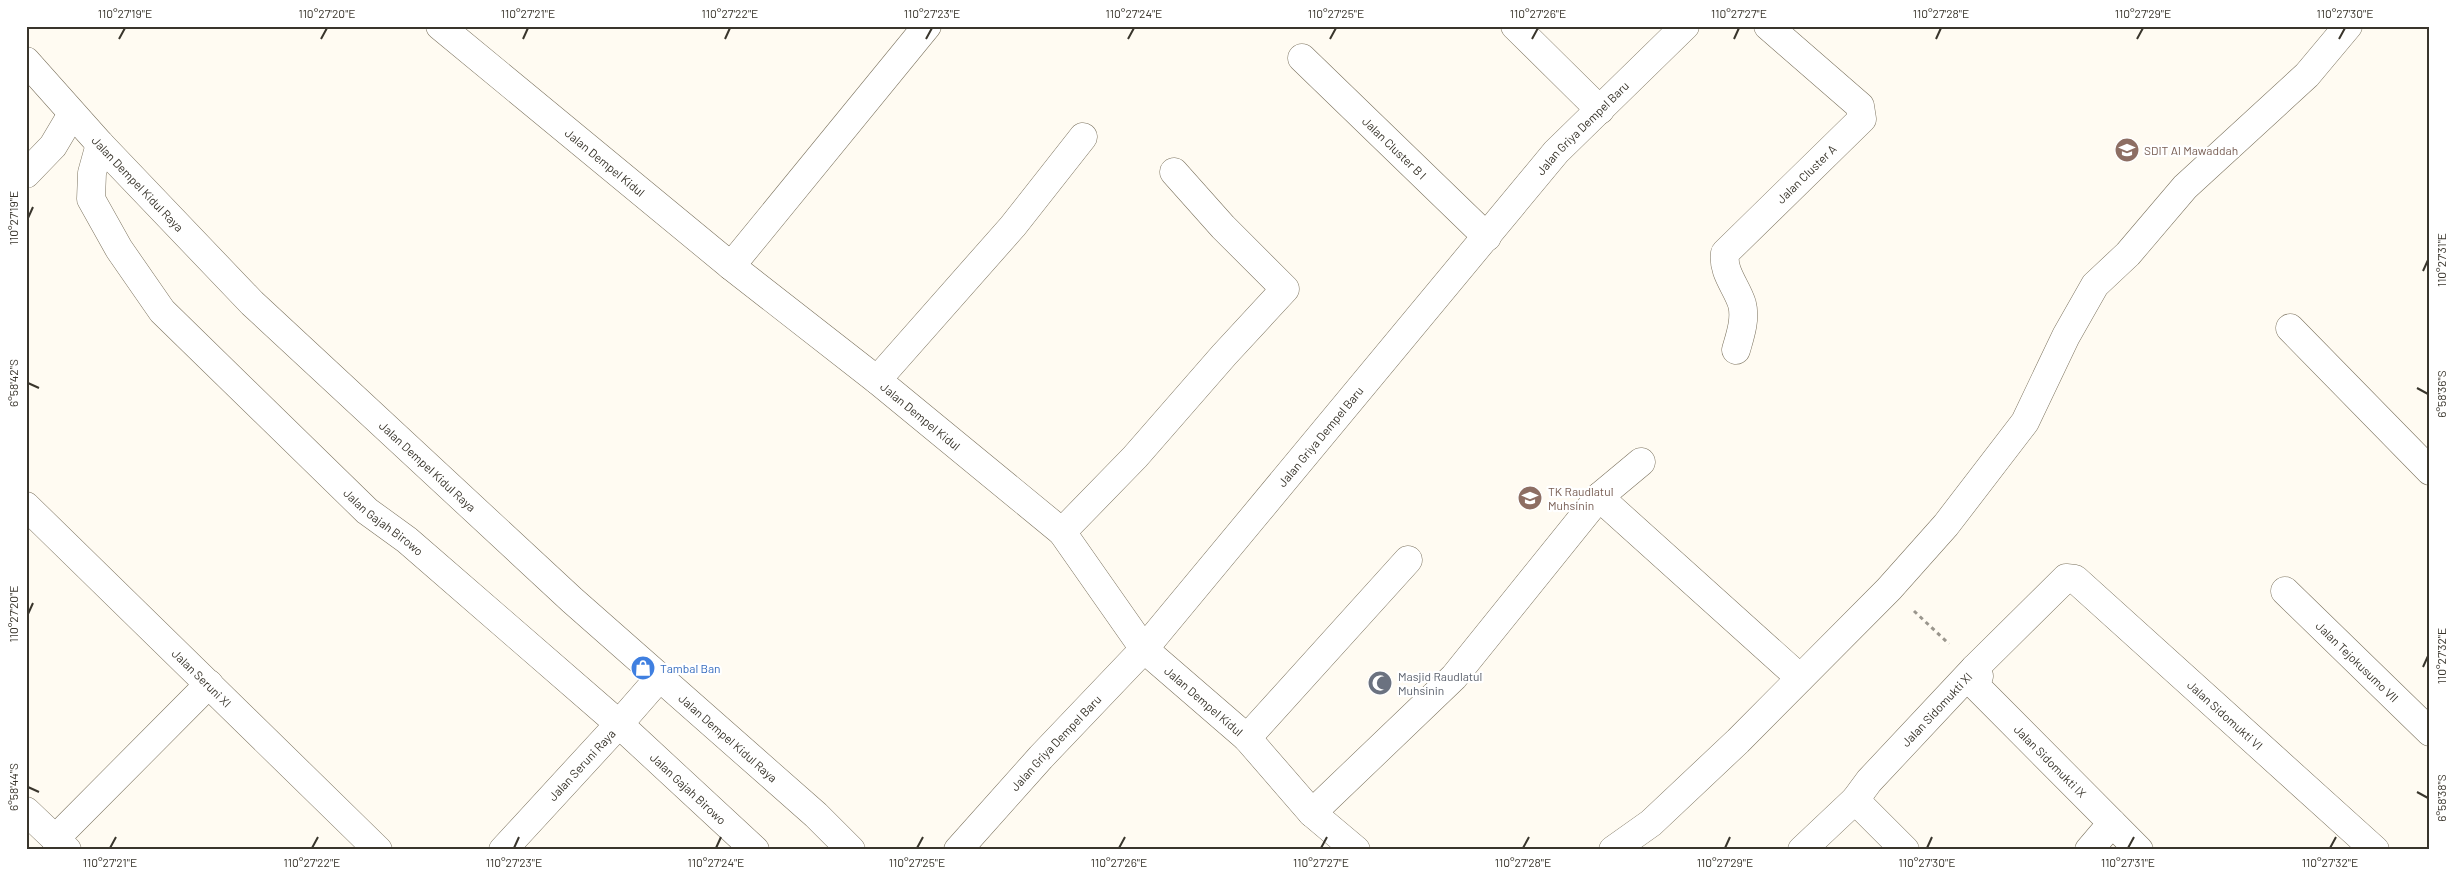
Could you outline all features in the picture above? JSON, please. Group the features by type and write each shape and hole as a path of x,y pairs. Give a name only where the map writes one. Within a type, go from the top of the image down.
{"street":[{"name":"Jalan Dempel Kidul","path":"440,26 731,266 877,380 1062,532 1144,649 1247,738 1312,813 1356,850"},
{"path":"731,266 927,26"},
{"path":"1515,26 1600,110"},
{"name":"Jalan Griya Dempel Baru","path":"958,850 1041,757 1144,649 1556,152 1685,26"},
{"name":"Jalan Cluster A","path":"1736,350 1743,311 1742,304 1724,264 1725,253 1862,119 1863,111 1860,106 1768,26"},
{"path":"1613,850 1651,823 1738,741 1890,588 1946,525 2025,422 2066,336 2095,285 2128,254 2185,186 2307,75 2348,26"},
{"name":"Jalan Cluster B I","path":"1302,58 1487,236"},
{"name":"Jalan Dempel Kidul Raya","path":"26,61 72,114 252,304 572,600 816,814 851,850"},
{"path":"26,174 53,146 72,114"},
{"path":"877,380 1013,226 1083,137"},
{"name":"Jalan Gajah Birowo","path":"100,144 92,173 91,198 119,250 162,311 367,511 407,540 620,724 755,850"},
{"path":"1062,532 1135,457 1224,355 1285,289 1223,227 1174,172"},
{"path":"2290,328 2430,472"},
{"path":"1312,813 1454,677 1600,498 1641,462"},
{"path":"1600,498 1800,678"},
{"name":"Jalan Seruni XI","path":"26,506 378,850"},
{"path":"1247,738 1408,560"},
{"name":"Jalan Sidomukti XI","path":"1802,850 1854,800 1868,781 1974,668 2066,578 2076,579"},
{"name":"Jalan Sidomukti VI","path":"2076,579 2375,850"},
{"name":"Jalan Tejokusumo VII","path":"2285,591 2430,732"},
{"name":"Jalan Sidomukti IX","path":"1974,668 1979,676 1976,686 2139,850"},
{"name":"Jalan Seruni Raya","path":"503,850 620,724 660,677"},
{"path":"27,815 61,844 209,684"},
{"path":"1854,800 1905,850"},
{"path":"2089,850 2112,823"}],"path":[{"path":"1890,588 1974,668"}],"place":[{"name":"SDIT Al Mawaddah","path":"2127,150"},
{"name":"TK Raudlatul Muhsinin","path":"1530,498"},
{"name":"Tambal Ban","path":"643,668"},
{"name":"Masjid Raudlatul Muhsinin","path":"1380,683"}]}
